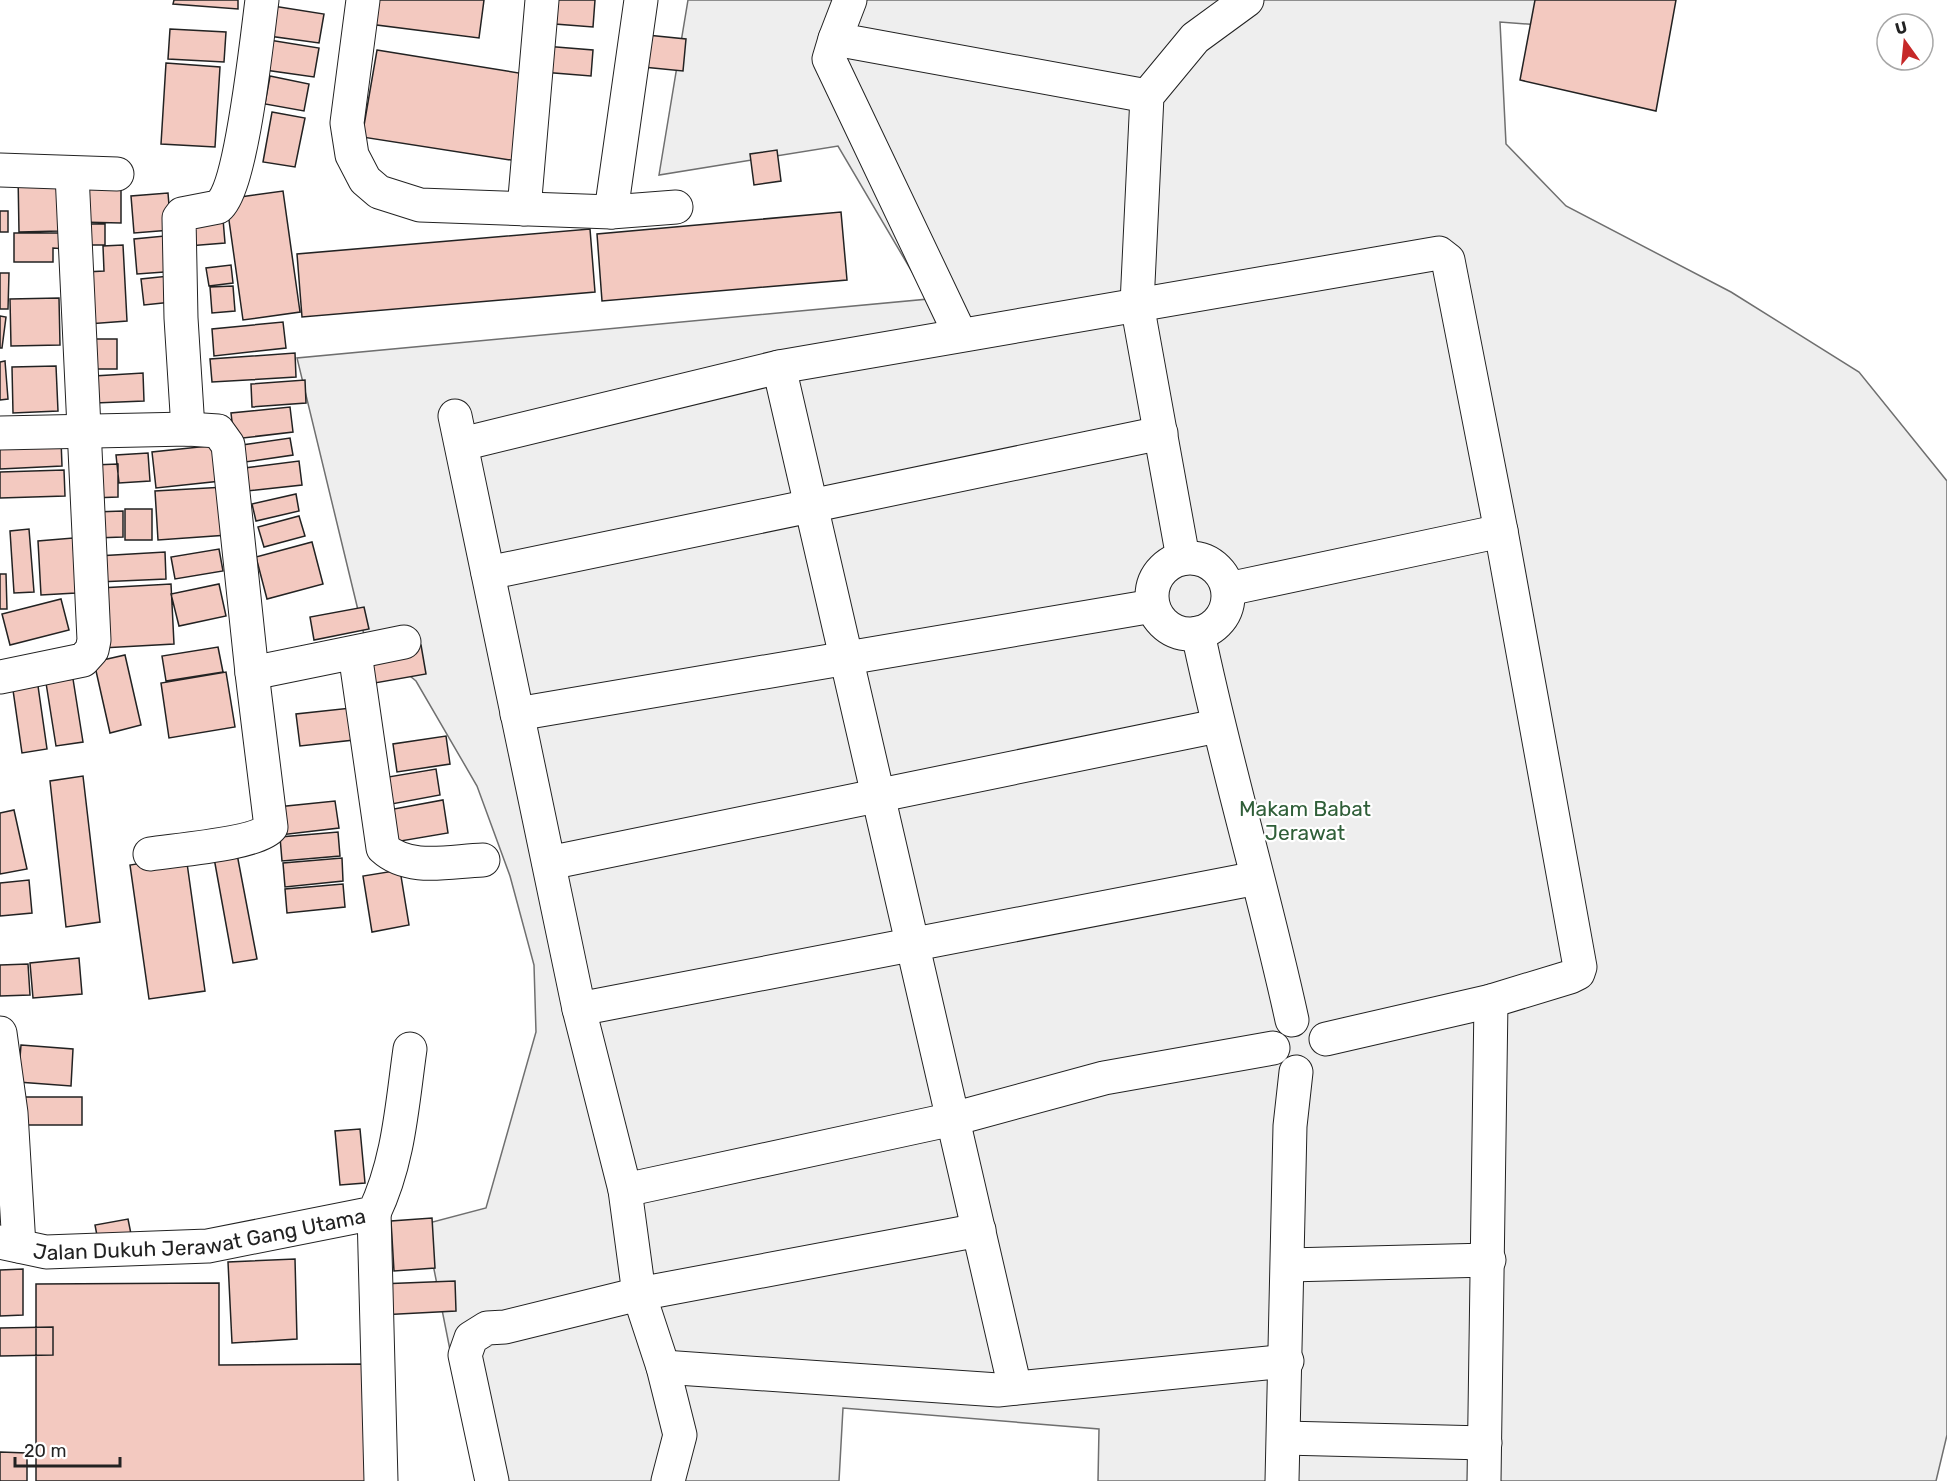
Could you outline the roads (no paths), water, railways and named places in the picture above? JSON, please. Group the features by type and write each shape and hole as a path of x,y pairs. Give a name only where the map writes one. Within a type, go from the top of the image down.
{"street":[{"path":"188,429 181,318 179,218 182,214 222,204 238,161 262,0"},
{"path":"363,0 347,123 352,155 365,180 378,192 420,205 611,212 676,207"},
{"path":"524,209 542,0"},
{"path":"611,212 641,0"},
{"path":"850,0 829,59 960,334"},
{"path":"1183,558 1137,304 1147,96 1195,38 1247,0"},
{"path":"836,39 1147,96"},
{"path":"0,170 117,174"},
{"path":"0,677 83,660 92,650 94,640 72,174"},
{"path":"668,1481 680,1435 663,1367 639,1294 625,1190 579,1009 458,430 960,334 1439,253 1448,260 1501,531 1580,968 1578,973 1570,977 1491,1001 1326,1039"},
{"path":"779,367 1016,1389"},
{"path":"0,433 85,433 188,429 218,431 228,445 252,673 272,827 262,835 233,842 150,854"},
{"path":"489,573 1161,433"},
{"path":"1228,589 1501,531"},
{"path":"1183,558 1199,559 1213,565 1223,575 1228,589 1227,604 1222,617 1211,627 1198,633 1184,633 1170,628 1159,619 1153,606 1152,590 1158,575 1169,564 1183,558"},
{"path":"517,714 1153,606"},
{"path":"1198,633 1217,726 1270,920 1292,1020"},
{"path":"252,673 404,642"},
{"path":"355,653 383,848 395,859 418,863 483,860"},
{"path":"549,863 1217,726"},
{"path":"579,1009 1257,878"},
{"path":"1484,1481 1491,1001"},
{"path":"1303,1019 1313,1023 1321,1029 1326,1039 1327,1047 1320,1064 1305,1072 1284,1068 1276,1059 1273,1048 1275,1036 1282,1026 1292,1020 1303,1019"},
{"path":"0,1033 11,1113 10,1244"},
{"name":"Jalan Dukuh Jerawat Gang Utama","path":"10,1244 46,1252 208,1246 374,1213 383,1194 397,1146 410,1048"},
{"path":"625,1190 953,1119 1104,1078 1273,1048"},
{"path":"1282,1481 1287,1361 1290,1126 1296,1072"},
{"path":"374,1213 381,1481"},
{"path":"492,1481 465,1355 471,1338 488,1328 639,1294 979,1230"},
{"path":"1288,1266 1489,1260"},
{"path":"663,1367 980,1389 1016,1389 1287,1361"},
{"path":"1284,1438 1485,1443"}],"park label":[{"name":"Makam Babat Jerawat","path":"1305,820"}]}
